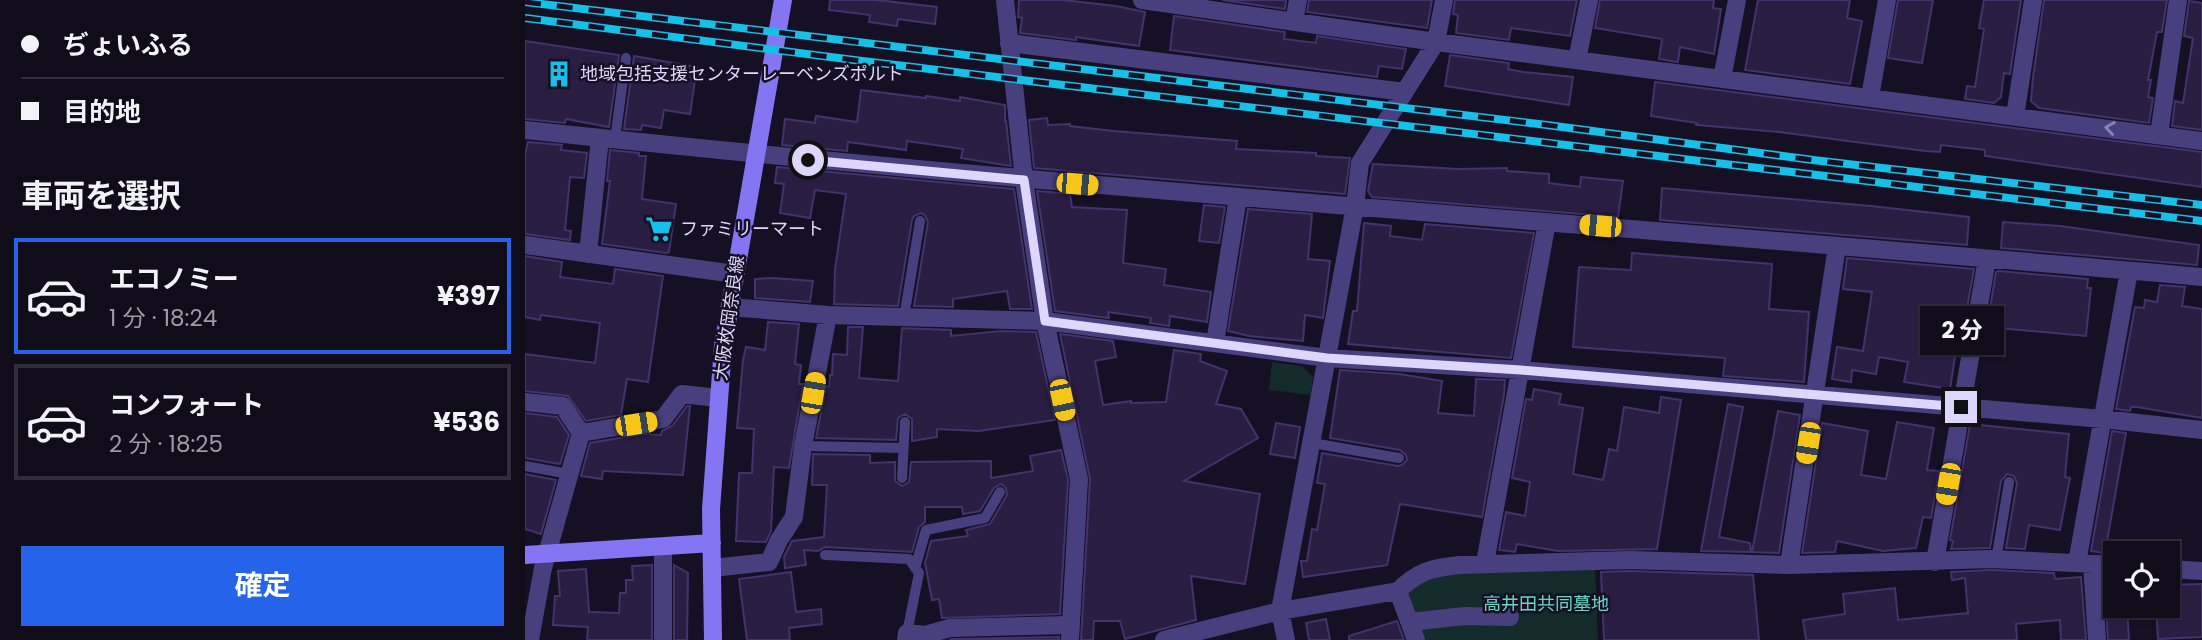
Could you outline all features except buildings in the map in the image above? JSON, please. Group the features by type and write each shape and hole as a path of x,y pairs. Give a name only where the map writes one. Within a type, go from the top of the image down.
{"main road":[{"name":"大阪枚岡奈良線","path":"713,640 711,509 723,346 783,0"},
{"path":"525,555 712,544"}],"street":[{"path":"1142,0 1436,42 2202,141"},
{"path":"1294,22 1298,0"},
{"path":"1286,640 1280,611 1355,206 1360,163 1436,42 1444,0"},
{"path":"1577,60 1589,0"},
{"path":"1722,79 1737,0"},
{"path":"1870,97 1887,0"},
{"path":"2015,116 2033,0"},
{"path":"2159,135 2178,0"},
{"path":"907,636 925,635 950,628 1070,633 1079,479 1045,321 1024,180 1009,43 999,1"},
{"path":"1009,43 1405,92"},
{"path":"525,130 1024,180 2202,277"},
{"path":"588,254 608,139"},
{"path":"1215,344 1238,197"},
{"path":"1485,563 1547,222"},
{"path":"525,245 735,274"},
{"path":"1789,565 1837,246"},
{"path":"1935,562 1987,259"},
{"path":"2097,640 2085,563 2103,419 2129,271"},
{"path":"730,307 828,315 1045,321 1327,358 1521,370 1815,394 2202,430"},
{"path":"712,568 769,562 794,517 803,446 828,315"},
{"path":"581,433 663,419 682,394 718,398"},
{"path":"525,402 563,406 581,433"},
{"path":"530,640 547,554 581,433"},
{"path":"663,547 663,640"},
{"path":"1164,640 1197,636 1280,611 1398,591 1411,578 1432,568 1485,563 1630,560 1789,565 1996,560 2103,564"},
{"path":"2180,570 2202,571"},
{"path":"1398,591 1416,640"},
{"path":"1411,622 1465,616 1510,617"}],"lane":[{"path":"608,139 625,58"},
{"path":"904,317 920,221"},
{"path":"902,478 905,422"},
{"path":"1312,443 1399,458"},
{"path":"803,446 903,448"},
{"path":"525,466 569,474"},
{"path":"1996,560 2009,482"},
{"path":"915,568 926,530 985,518 1000,492"},
{"path":"825,555 909,559 919,573 907,636"}],"green space":[{"path":"1272,362 1302,366 1313,377 1311,395 1269,390"},
{"name":"高井田共同墓地","path":"1595,567 1598,640 1423,640 1409,594 1420,584 1466,572"}],"railway":[{"path":"525,2 2202,205"},
{"path":"525,18 854,60 2202,221"}],"place":[{"name":"地域包括支援センターレーベンズポルト","path":"559,74"},
{"name":"ファミリーマート","path":"659,229"}],"route":[{"path":"808,160 1024,180 1045,321 1327,358 1521,370 1961,407"}]}
